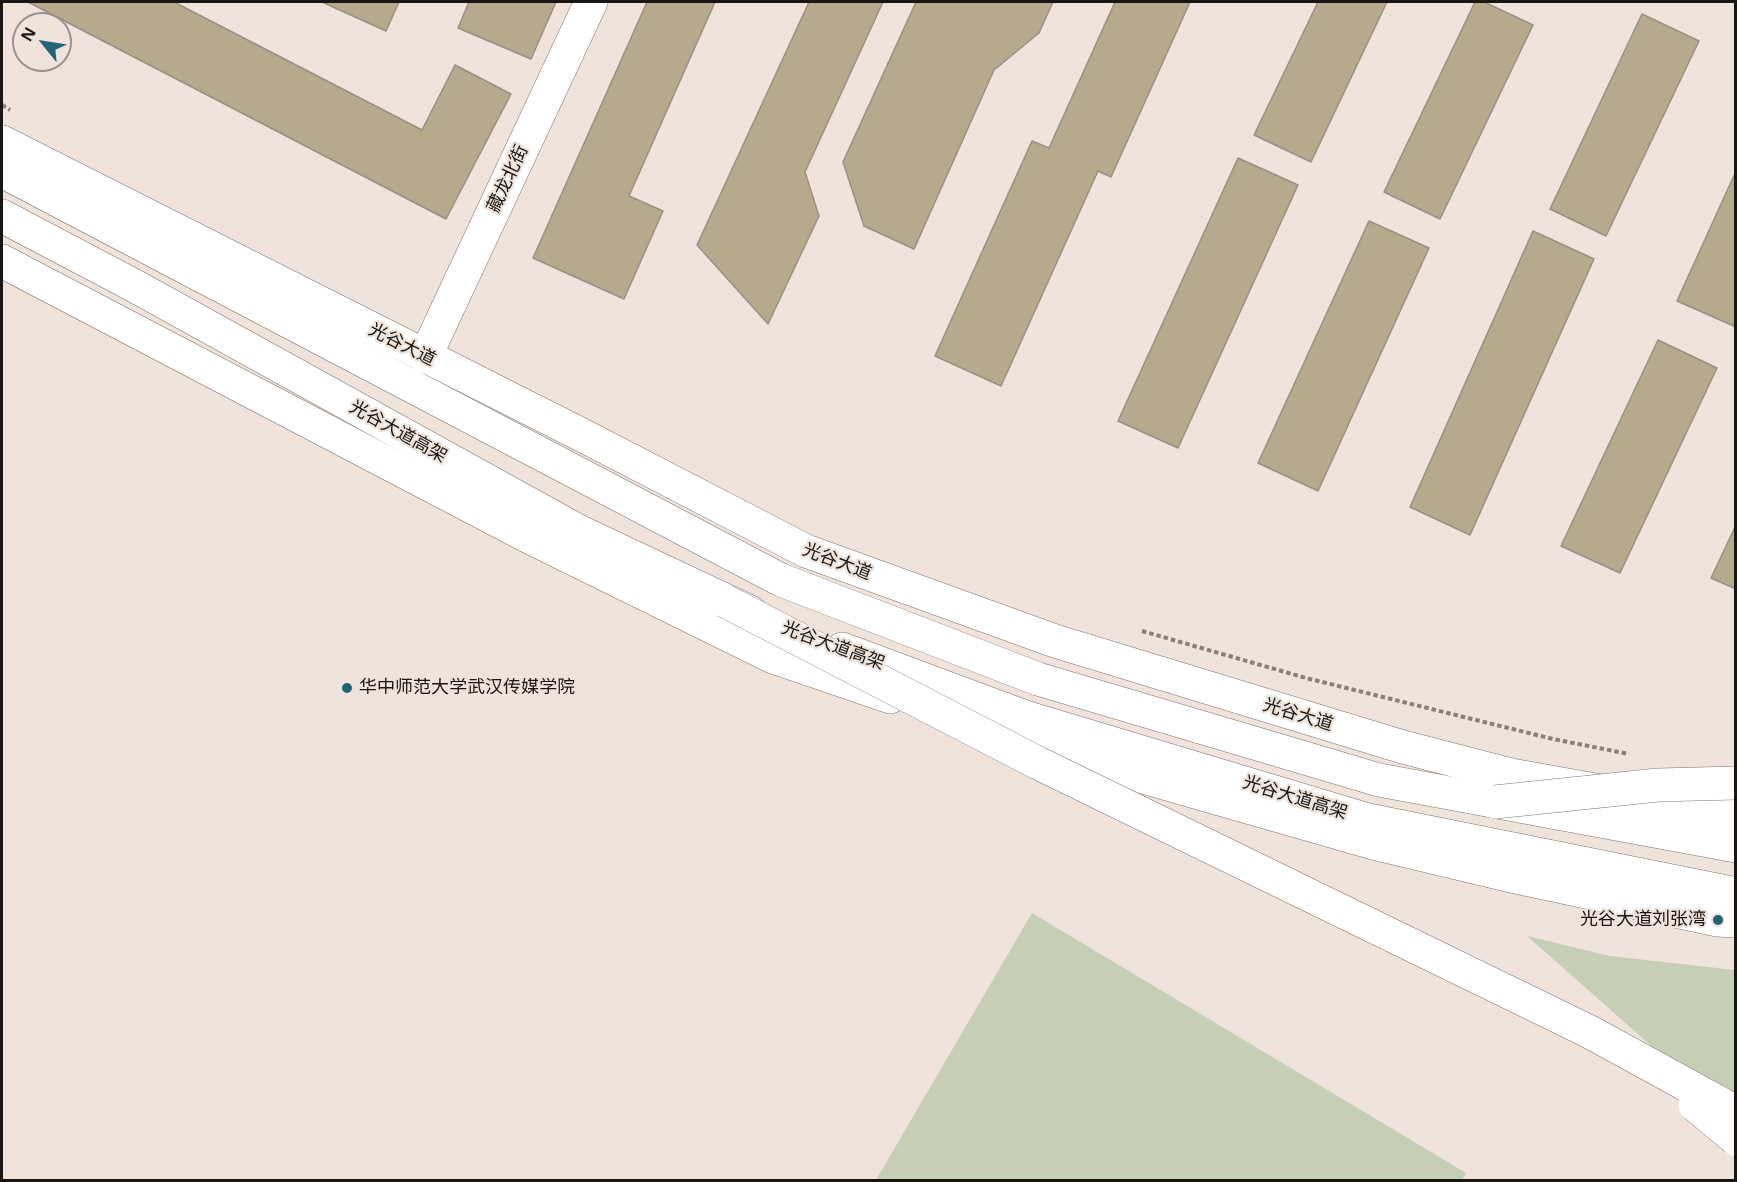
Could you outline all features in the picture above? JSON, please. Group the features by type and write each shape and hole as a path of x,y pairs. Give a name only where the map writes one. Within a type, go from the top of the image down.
{"main road":[{"name":"藏龙北街","path":"425,357 591,2"},
{"name":"光谷大道","path":"2,142 806,551 1055,641 1403,747 1511,775 1736,815"},
{"path":"2,171 781,580 1038,679 1379,780 1736,846"},
{"name":"光谷大道高架","path":"2,216 133,285 580,532 775,624 1025,717 1357,816 1736,894"},
{"path":"2,261 527,536 773,657 1016,741 1373,843 1518,878 1718,920 1736,921"},
{"path":"725,601 1038,763 1590,1032 1736,1112"},
{"path":"1495,802 1658,786 1736,783"},
{"path":"1590,1032 1686,1097 1736,1139"}],"path":[{"path":"2,105 12,111"},
{"path":"1135,629 1317,681 1553,739 1633,755"}],"green space":[{"path":"1032,913 1466,1173 1462,1180 876,1180"},
{"path":"1527,936 1610,956 1735,970 1735,1120"}],"building":[{"path":"28,2 174,2 422,130 455,65 511,94 446,219 72,25 72,12 47,12"},
{"path":"322,2 399,2 386,31"},
{"path":"469,2 556,2 531,59 458,28"},
{"path":"647,2 715,2 629,196 663,211 624,299 533,258"},
{"path":"809,2 883,2 805,172 819,216 768,324 697,245"},
{"path":"916,2 1053,2 1039,33 994,70 914,249 864,226 843,162"},
{"path":"1115,2 1190,2 1111,177 1098,171 1001,386 935,356 1032,141 1049,148"},
{"path":"1318,2 1387,2 1311,162 1254,135"},
{"path":"1475,2 1484,2 1533,25 1440,219 1384,192"},
{"path":"1642,14 1699,41 1606,236 1550,209"},
{"path":"1238,158 1298,185 1178,448 1118,421"},
{"path":"1736,171 1736,327 1677,301"},
{"path":"1369,221 1429,248 1318,491 1258,463"},
{"path":"1533,231 1594,259 1470,535 1410,507"},
{"path":"1658,340 1717,368 1620,573 1561,546"},
{"path":"1736,525 1736,589 1711,578"}],"place":[{"name":"华中师范大学武汉传媒学院","path":"347,688"},
{"name":"光谷大道刘张湾","path":"1718,920"}]}
